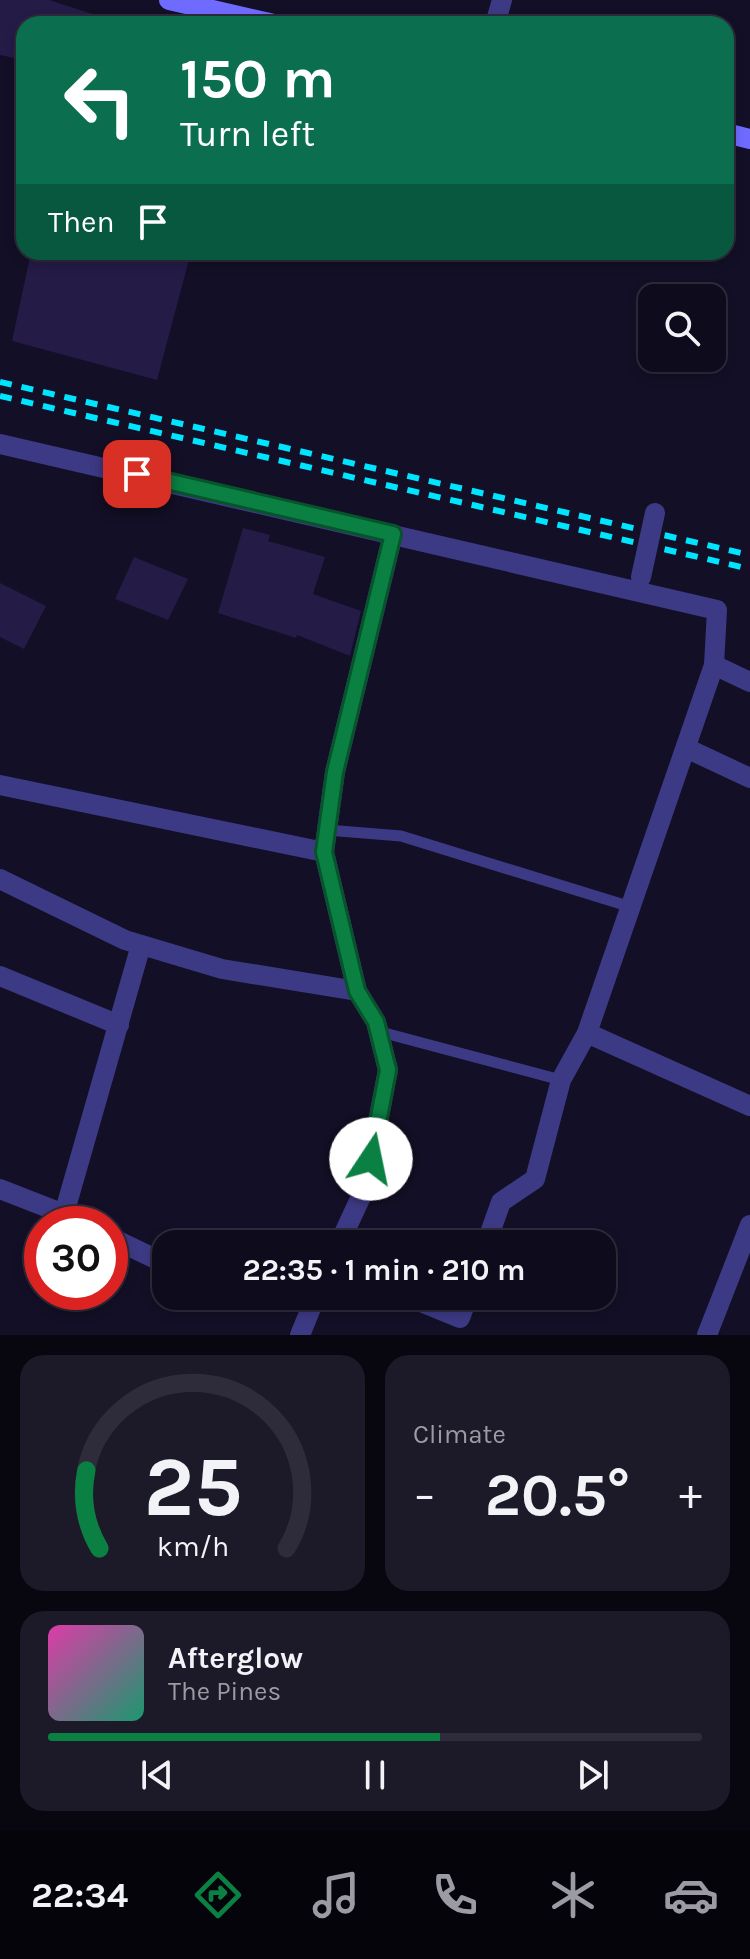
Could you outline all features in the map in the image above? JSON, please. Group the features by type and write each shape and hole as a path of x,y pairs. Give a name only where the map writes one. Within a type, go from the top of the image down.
{"main road":[{"path":"169,0 239,16"}],"street":[{"path":"0,444 717,610 714,665 587,1033 561,1080 535,1179 501,1202 491,1230"},
{"path":"641,577 655,513"},
{"path":"346,1230 365,1188 388,1070 376,1022 357,991 324,852 335,772 393,534"},
{"path":"714,665 750,682"},
{"path":"686,748 750,778"},
{"path":"0,785 324,852"},
{"path":"0,879 141,945 222,969 357,991"},
{"path":"66,1206 141,945"},
{"path":"0,976 119,1025"},
{"path":"587,1033 750,1106"},
{"path":"0,1189 44,1206"},
{"path":"707,1335 750,1225"},
{"path":"128,1246 152,1257"},
{"path":"300,1335 310,1310"},
{"path":"440,1310 460,1318 463,1310"}],"lane":[{"path":"327,830 401,836 631,907"},
{"path":"377,1031 561,1080"}],"building":[{"path":"0,0 49,0 99,16 16,16 16,58 0,55"},
{"path":"29,260 189,260 157,380 12,341"},
{"path":"243,528 270,535 268,541 325,557 313,594 361,611 350,656 297,635 296,638 218,613"},
{"path":"134,557 188,579 168,620 115,599"},
{"path":"0,583 46,606 24,649 0,637"}],"railway":[{"path":"0,382 750,555"},
{"path":"0,396 750,569"}],"route":[{"path":"137,474 393,534 335,772 324,852 357,991 376,1022 388,1070 371,1159"}]}
